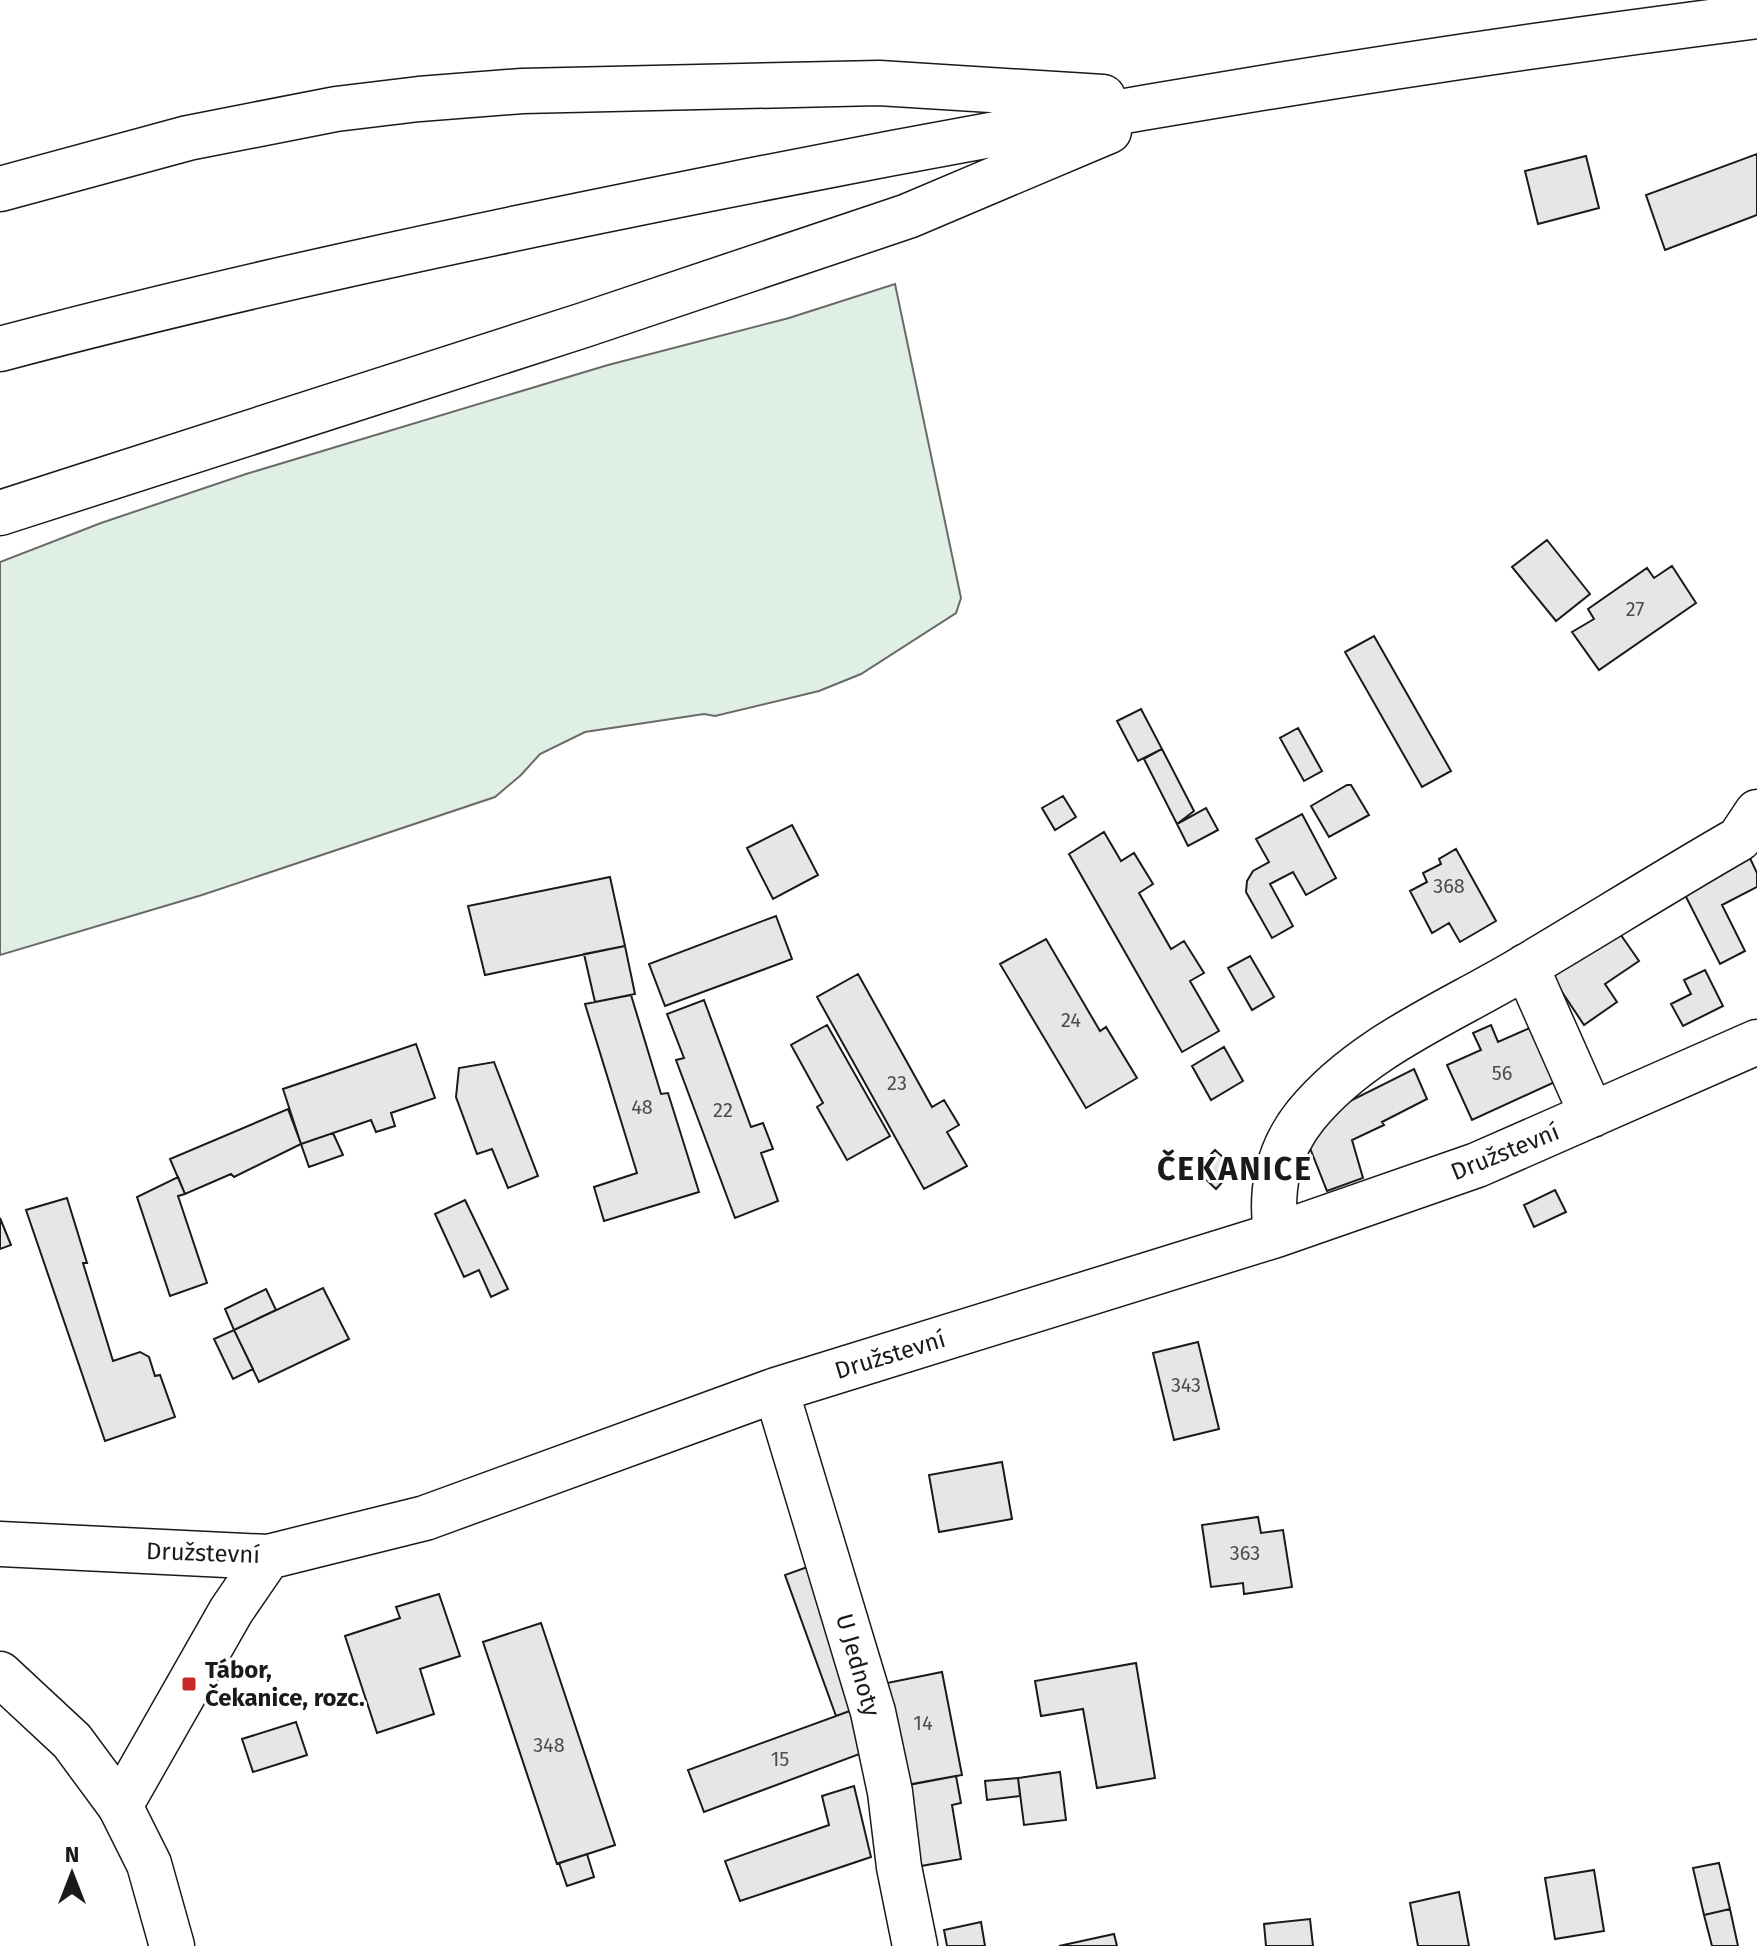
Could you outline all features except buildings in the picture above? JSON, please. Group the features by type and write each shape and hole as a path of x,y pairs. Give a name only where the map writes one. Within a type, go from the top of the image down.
{"main road":[{"path":"0,349 461,238 941,143 1177,101 1757,16"},
{"path":"0,189 188,138 336,109 522,91 879,83 1177,101"},
{"path":"0,513 569,330 908,216 1177,101"},
{"path":"1276,1235 1273,1209 1277,1167 1304,1118 1334,1084 1392,1042 1739,839 1757,812"},
{"path":"1526,966 1592,1115"},
{"name":"Družstevní","path":"0,1544 268,1557 425,1518 776,1390 1276,1235 1477,1165 1757,1042"},
{"name":"U Jednoty","path":"776,1390 873,1712 890,1792 899,1867 915,1946"},
{"path":"120,1806 231,1611 268,1557"},
{"path":"0,1674 72,1741 120,1806 149,1864 172,1946"}],"green space":[{"path":"895,284 961,598 956,613 861,674 819,691 715,716 704,714 585,732 540,754 495,797 202,895 0,955 0,562 101,523 246,474 608,365 789,318"}],"place":[{"name":"Tábor, Čekanice, rozc.","path":"189,1684"}],"district":[{"name":"ČEKANICE","path":"1235,1169"}]}
